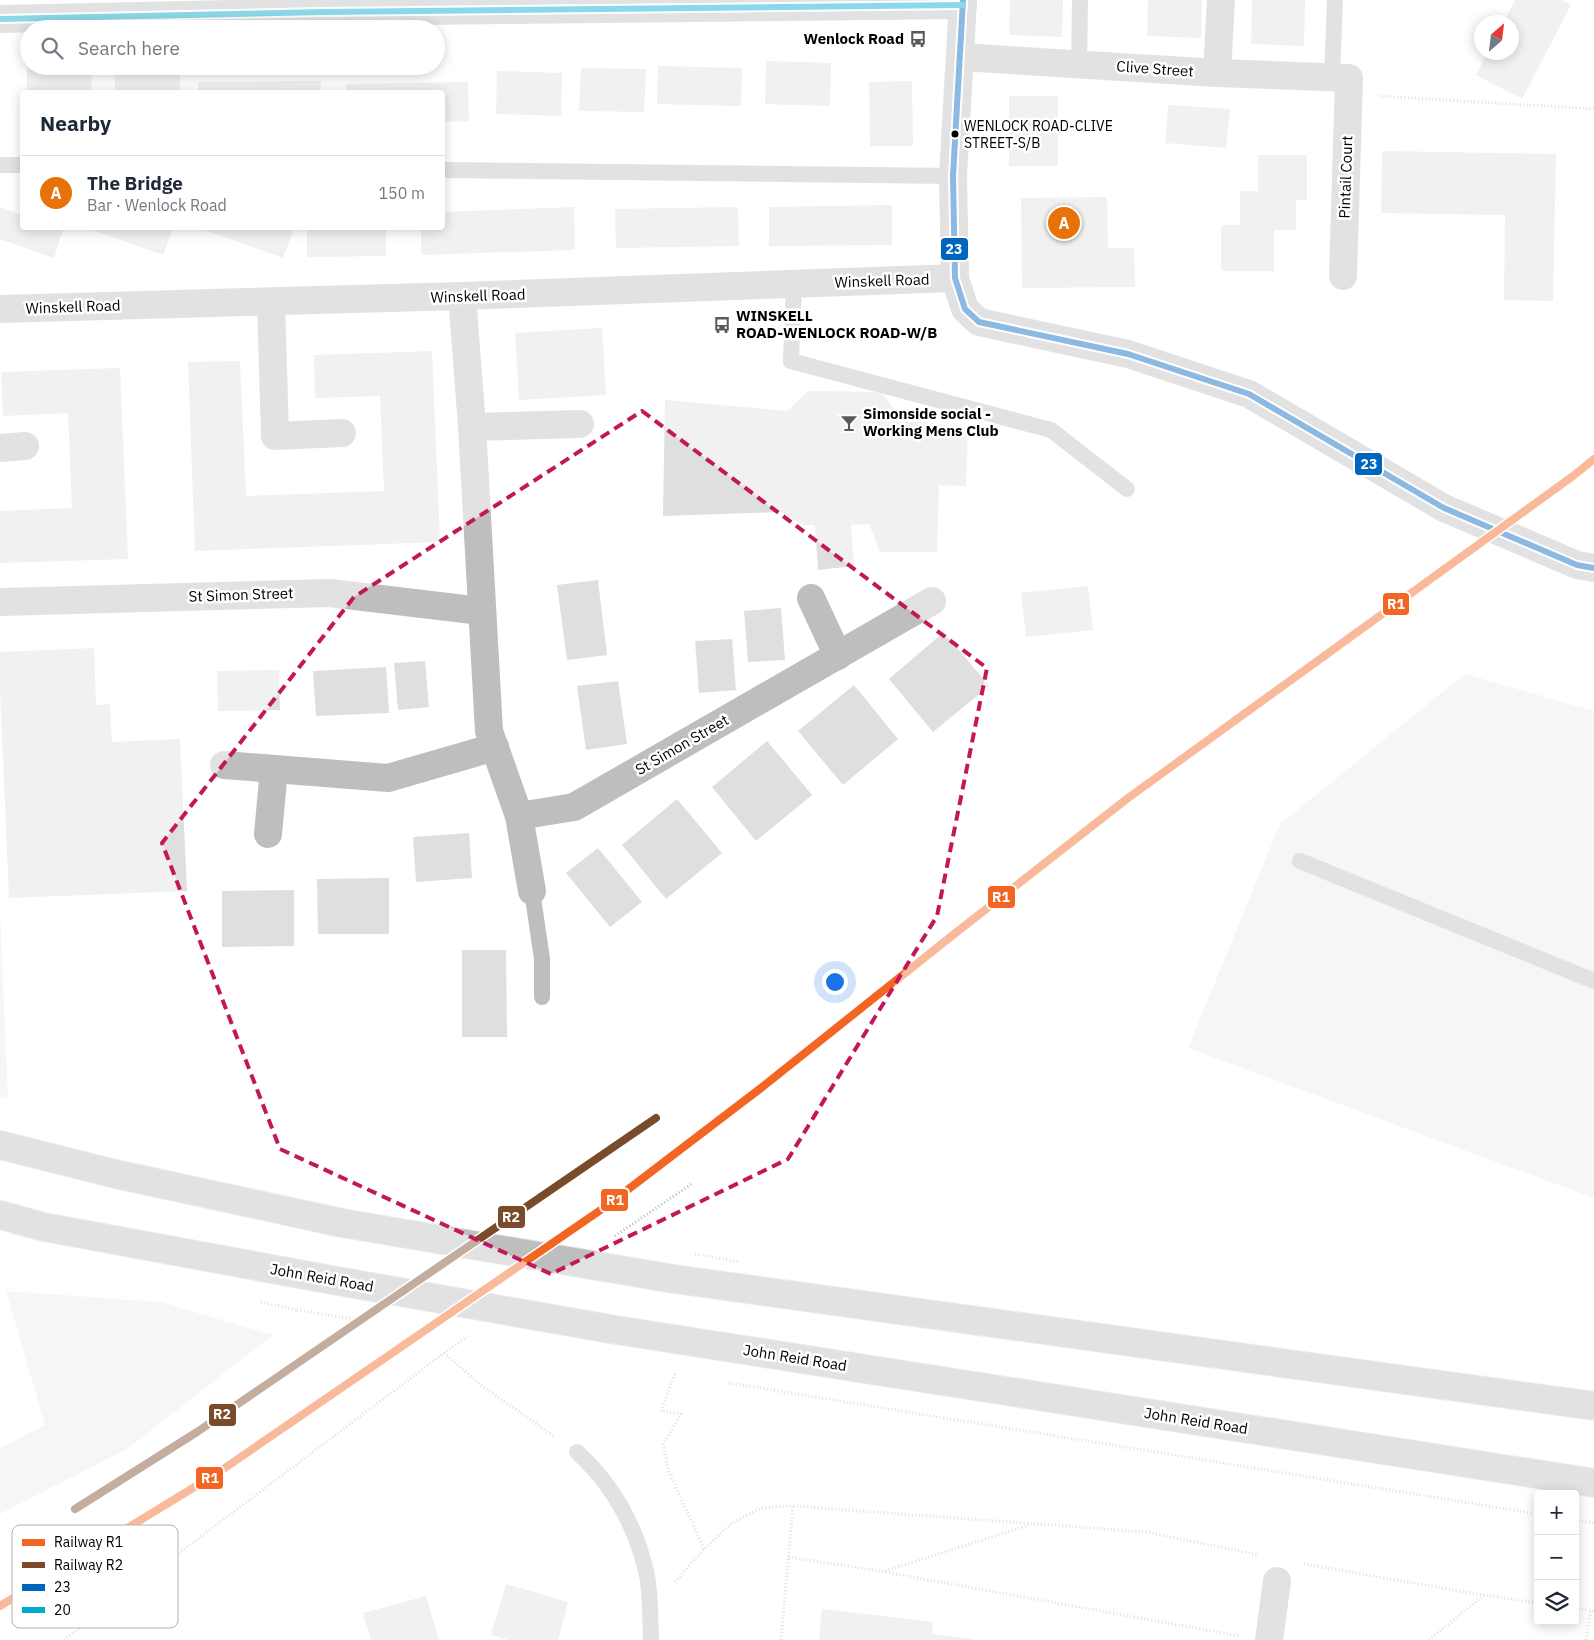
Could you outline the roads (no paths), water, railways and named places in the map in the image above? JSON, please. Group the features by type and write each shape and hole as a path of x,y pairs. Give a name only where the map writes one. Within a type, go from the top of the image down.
{"main road":[{"path":"1217,72 1221,0"},
{"path":"0,19 322,6 963,2 953,176 955,278 965,309 979,322 1128,354 1249,394 1444,508 1585,566"},
{"name":"Clive Street","path":"961,57 1217,72 1343,83"},
{"name":"Pintail Court","path":"1343,83 1344,276"},
{"name":"Winskell Road","path":"0,309 462,296 955,278"},
{"path":"462,296 472,427 489,730 519,816 532,891"},
{"path":"271,302 275,436 342,434"},
{"path":"472,427 580,424"},
{"name":"St Simon Street","path":"0,602 330,593 482,612"},
{"path":"811,598 838,656"},
{"name":"St Simon Street","path":"519,816 574,807 932,601"},
{"path":"224,765 388,778 495,747"},
{"path":"268,834 274,769"},
{"path":"0,1145 112,1173 342,1223 674,1279 1594,1406"},
{"name":"John Reid Road","path":"0,1215 44,1227 610,1329 1594,1483"},
{"path":"1259,1639 1278,1570"}],"lane":[{"path":"1079,64 1080,0"},
{"path":"1335,0 1343,83"},
{"path":"0,165 20,165"},
{"path":"445,170 953,176"},
{"path":"794,284 791,361 1051,430 1127,488"},
{"path":"1300,861 1594,981"},
{"path":"532,891 542,959 542,997"},
{"path":"578,1452 596,1469 618,1500 634,1535 647,1572 651,1640"}],"rail line":[{"name":"R1","path":"132,1525 219,1472 605,1207 761,1088 1128,798 1594,459"},
{"name":"R2","path":"75,1509 197,1432 656,1118"},
{"name":"R1","path":"0,1606 12,1599"}],"place":[{"name":"Wenlock Road","path":"918,39"},
{"name":"WENLOCK ROAD-CLIVE STREET-S/B","path":"955,134"},
{"name":"The Bridge","path":"1064,223"},
{"name":"WINSKELL ROAD-WENLOCK ROAD-W/B","path":"722,325"},
{"name":"Simonside social - Working Mens Club","path":"849,423"}]}
